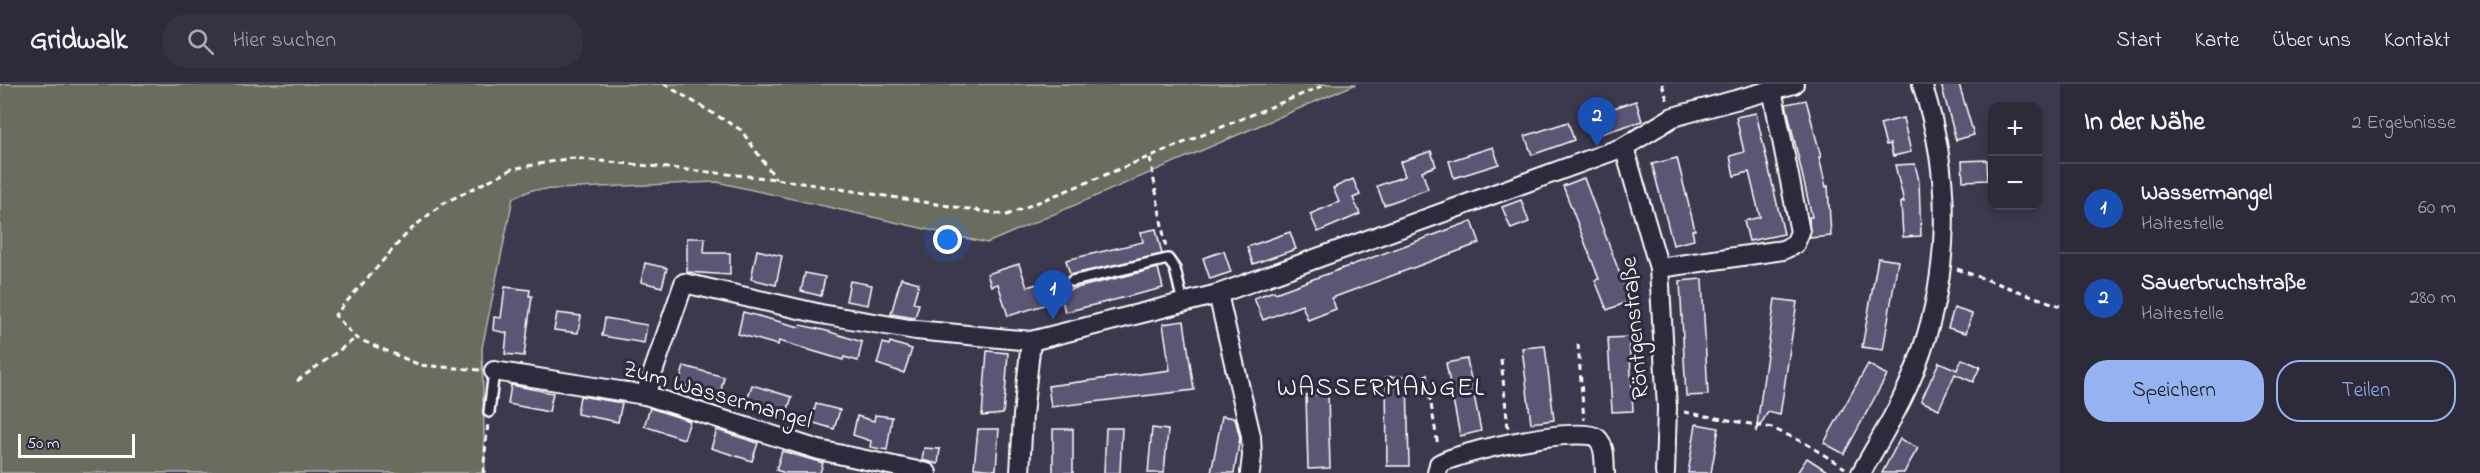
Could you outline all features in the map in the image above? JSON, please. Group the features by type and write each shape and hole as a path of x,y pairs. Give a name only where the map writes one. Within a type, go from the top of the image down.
{"street":[{"path":"645,396 684,283 821,314 916,330 1031,341 1218,294 1624,147 1673,117 1794,84"},
{"path":"1861,473 1916,369 1930,327 1943,265 1942,175 1931,111 1922,84"},
{"path":"1659,268 1784,250 1795,244 1800,231 1772,89"},
{"name":"Röntgenstraße","path":"1624,147 1659,268 1667,408 1665,473"},
{"path":"1218,294 1251,436 1250,473"},
{"path":"1020,473 1023,415 1031,341"},
{"name":"Zum Wassermangel","path":"494,371 645,396 819,450 927,473"},
{"path":"1442,466 1509,443 1585,435 1598,439 1604,449 1605,473"}],"lane":[{"path":"1072,281 1168,259 1175,269 1183,303"},
{"path":"489,412 494,371"}],"path":[{"path":"664,84 741,130 776,179"},
{"path":"494,371 420,364 357,338 335,315 408,231 442,204 512,169 571,158 776,179 1007,215 1327,84"},
{"path":"1150,158 1168,259"},
{"path":"1960,270 2060,306"},
{"path":"297,381 357,338"},
{"path":"1578,344 1585,435"},
{"path":"1502,358 1509,443"},
{"path":"1426,374 1442,466"},
{"path":"1667,408 1772,428 1804,443 1852,473"},
{"path":"483,473 489,412"}],"green space":[{"path":"0,84 1356,84 987,243 717,182 532,190 513,198 482,348 485,473 0,473"}],"building":[{"path":"1941,84 1959,84 1974,135 1956,140"},
{"path":"1806,100 1821,157 1819,157 1826,187 1828,186 1831,236 1810,238 1809,217 1812,217 1786,104"},
{"path":"1636,101 1642,121 1597,135 1591,115"},
{"path":"1756,113 1784,234 1749,241 1744,221 1760,217 1749,172 1734,176 1730,156 1744,152 1736,117"},
{"path":"1903,118 1911,152 1893,156 1890,144 1886,145 1880,124"},
{"path":"1568,122 1574,140 1532,155 1525,136"},
{"path":"1493,147 1499,164 1454,178 1449,161"},
{"path":"1431,151 1436,166 1422,171 1428,189 1384,205 1377,186 1405,176 1400,162"},
{"path":"1677,158 1695,230 1692,230 1694,240 1673,245 1652,164"},
{"path":"1987,160 1988,180 1963,181 1962,161"},
{"path":"1915,164 1919,181 1921,236 1903,237 1901,202 1904,202 1895,165"},
{"path":"1584,178 1630,301 1607,310 1595,280 1599,279 1563,186"},
{"path":"1353,179 1360,195 1353,198 1360,214 1318,232 1310,214 1339,202 1333,188"},
{"path":"1521,200 1529,222 1511,229 1502,207"},
{"path":"1472,221 1480,243 1332,298 1336,309 1308,320 1302,305 1263,320 1254,298 1274,291 1275,293"},
{"path":"1156,229 1162,254 1070,275 1066,260 1143,242 1141,232"},
{"path":"1290,232 1296,249 1253,264 1247,247"},
{"path":"687,238 705,238 704,253 730,253 730,275 687,272"},
{"path":"757,250 782,256 776,285 751,279"},
{"path":"1224,251 1231,272 1210,279 1203,258"},
{"path":"1878,258 1898,261 1883,350 1862,347"},
{"path":"645,263 667,268 662,287 641,282"},
{"path":"1019,264 1027,287 1037,284 1044,305 1008,316 998,284 991,286 987,274"},
{"path":"1158,268 1163,288 1065,312 1060,292"},
{"path":"805,273 825,277 821,296 801,291"},
{"path":"901,278 919,283 913,303 919,304 915,318 891,314"},
{"path":"1702,279 1708,395 1686,396 1680,281"},
{"path":"850,281 872,285 868,305 846,301"},
{"path":"505,287 530,290 529,296 532,296 524,356 505,354 507,333 493,330 494,317 501,318"},
{"path":"1775,299 1797,302 1780,415 1768,412 1756,432"},
{"path":"1954,308 1972,314 1966,333 1948,328"},
{"path":"743,312 800,327 801,325 827,331 862,342 858,361 844,357 843,360 779,341 778,345 738,334"},
{"path":"557,313 581,316 578,333 554,330"},
{"path":"605,318 647,325 644,343 602,336"},
{"path":"1184,321 1194,390 1051,407 1048,386 1170,370 1163,324"},
{"path":"1629,337 1633,411 1612,412 1608,338"},
{"path":"890,342 912,349 904,373 877,364 883,343 889,345"},
{"path":"1545,346 1554,420 1531,423 1522,348"},
{"path":"987,351 1008,353 1006,383 1003,414 982,416"},
{"path":"1467,359 1481,431 1460,436 1446,363"},
{"path":"1962,359 1980,367 1973,382 1955,374 1939,409 1921,401 1939,362 1957,370"},
{"path":"1868,364 1887,375 1844,454 1824,443"},
{"path":"684,366 724,377 720,395 679,384"},
{"path":"1407,376 1409,466 1387,466 1386,377"},
{"path":"511,385 553,393 549,412 508,404"},
{"path":"752,385 792,397 786,415 746,403"},
{"path":"1328,394 1330,468 1308,469 1306,395"},
{"path":"580,396 622,403 618,422 577,414"},
{"path":"816,404 840,410 834,429 811,422"},
{"path":"650,408 690,421 684,439 644,426"},
{"path":"875,415 892,417 887,450 870,447 871,441 853,435 857,416 874,421"},
{"path":"1222,416 1235,418 1240,438 1234,473 1211,473"},
{"path":"1696,424 1719,428 1711,473 1688,473"},
{"path":"1106,428 1122,428 1120,473 1104,473"},
{"path":"1152,428 1168,430 1164,473 1148,473"},
{"path":"978,429 999,429 996,470 974,468"},
{"path":"1053,429 1073,429 1073,473 1053,473"},
{"path":"717,430 758,443 752,461 711,448"},
{"path":"1900,439 1918,448 1904,473 1882,473"},
{"path":"924,448 940,449 938,464 922,460"},
{"path":"782,451 823,463 820,473 785,473 776,470"},
{"path":"1807,458 1830,473 1797,473"}],"place":[{"name":"Sauerbruchstraße","path":"1597,147"},
{"name":"Wassermangel","path":"1053,320"}],"district":[{"name":"WASSERMANGEL","path":"1381,389"}]}
